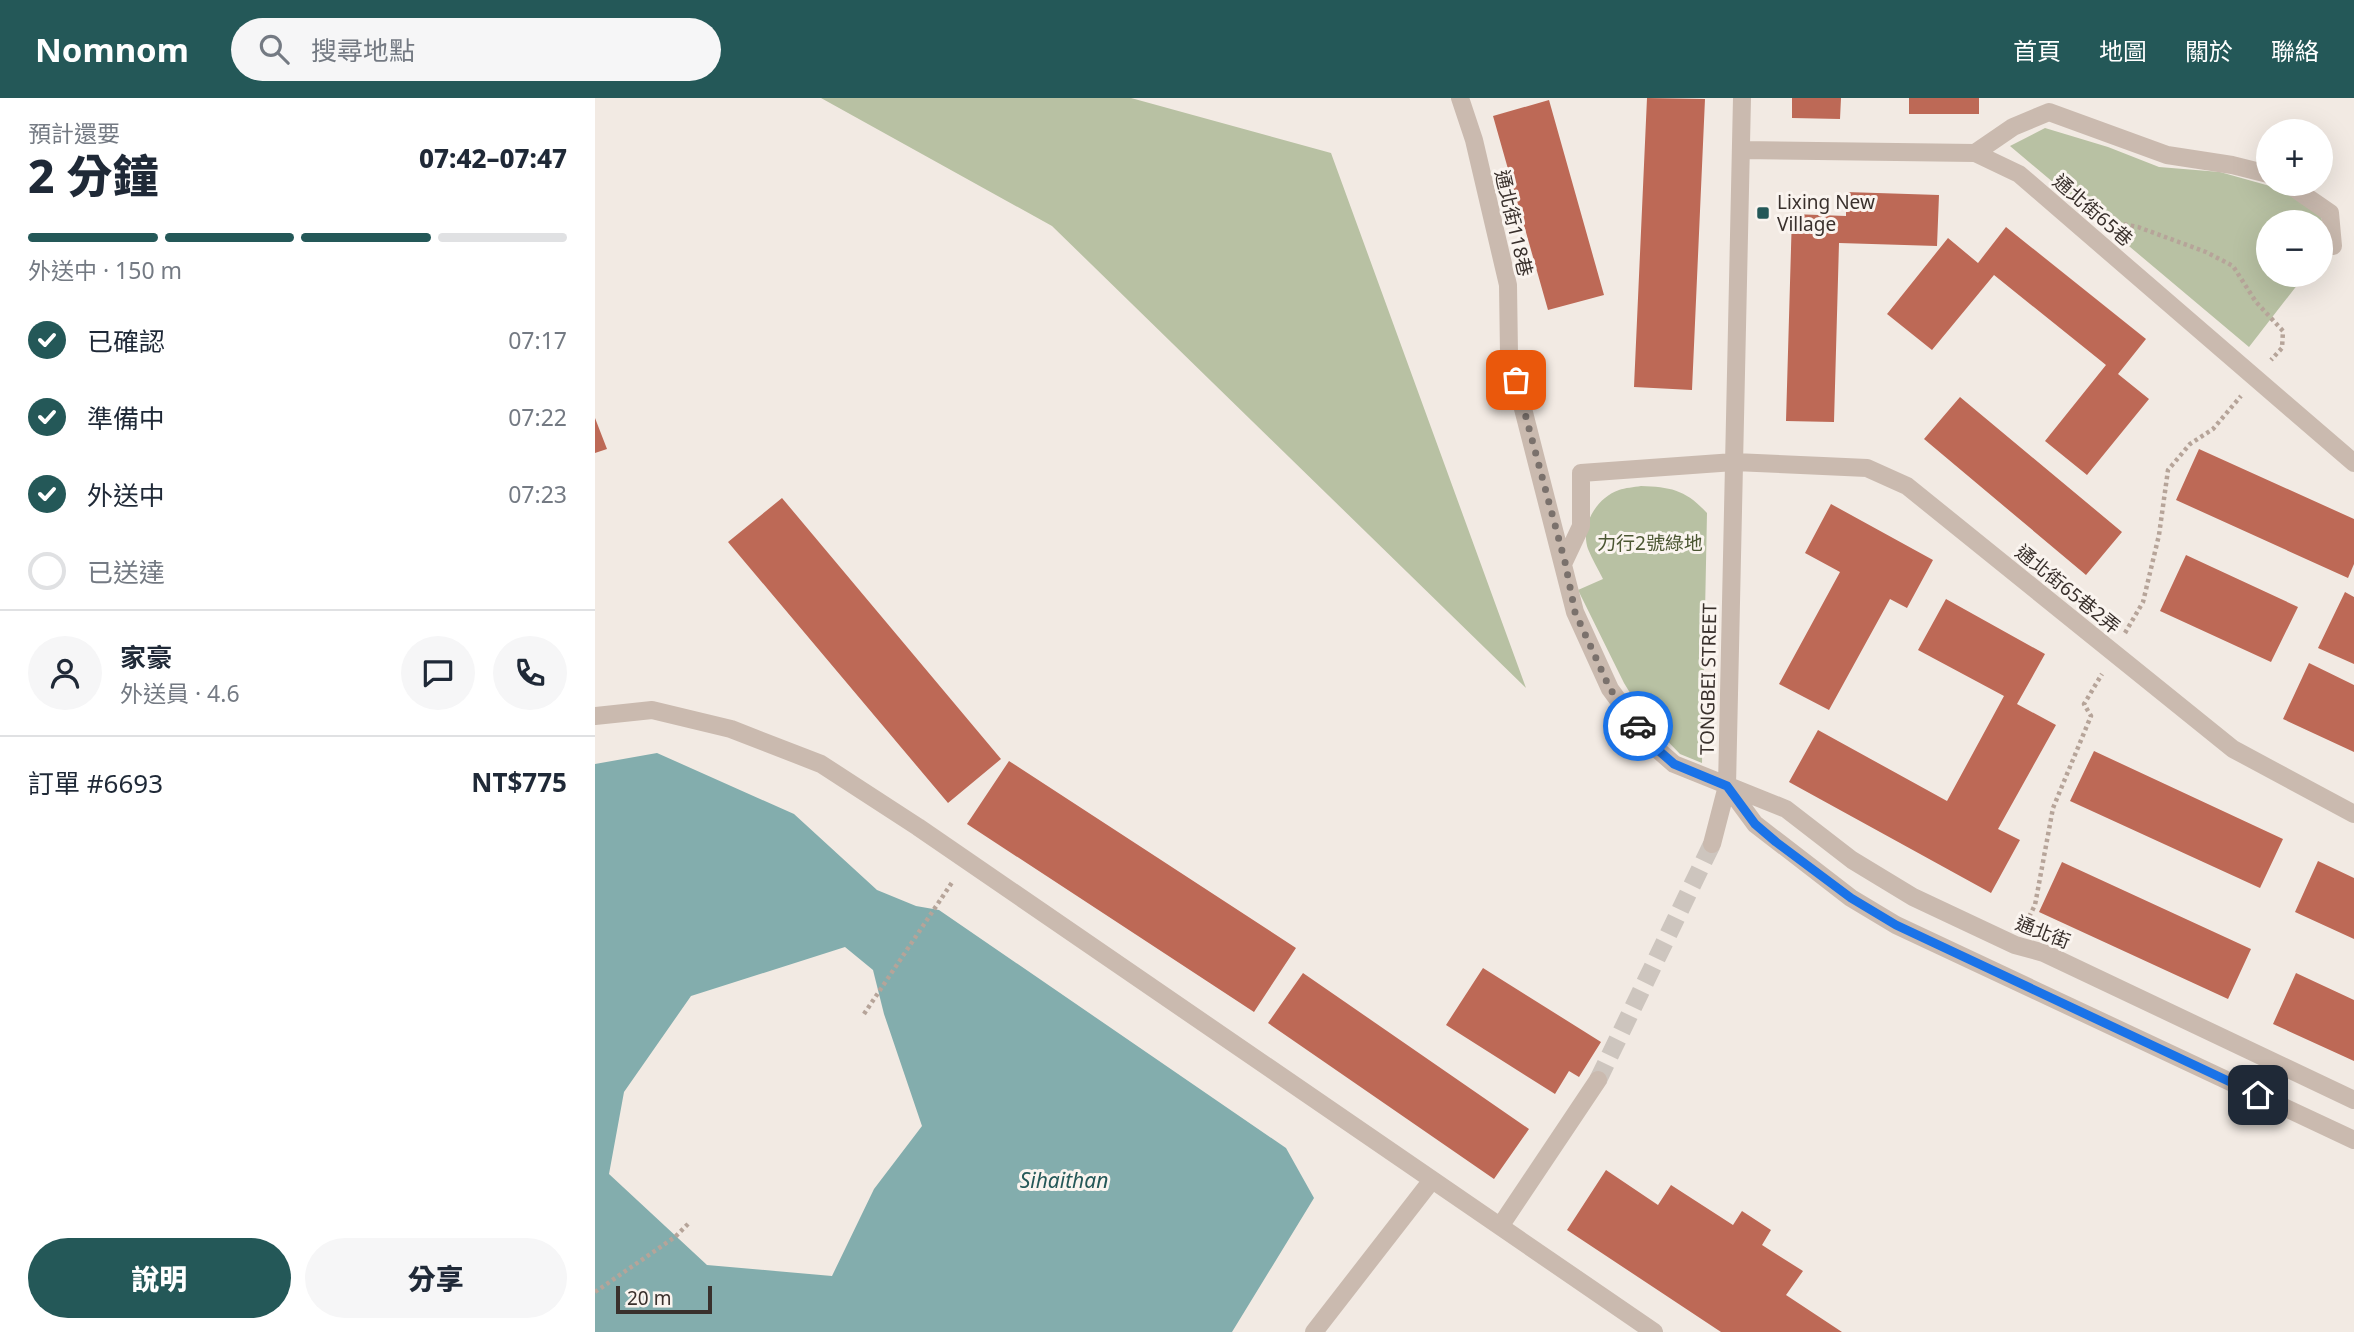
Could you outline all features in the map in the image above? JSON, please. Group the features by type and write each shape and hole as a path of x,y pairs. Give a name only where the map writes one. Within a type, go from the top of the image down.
{"street":[{"name":"通北街118巷","path":"1460,98 1474,140 1508,285 1509,354 1565,562 1575,612 1610,689 1650,743 1674,764 1727,786"},
{"name":"TONGBEI STREET","path":"1712,844 1727,786 1742,98"},
{"path":"1975,153 2013,127 2049,112 2167,155 2256,171"},
{"name":"通北街65巷","path":"1741,150 1975,153 2019,174 2354,463"},
{"path":"2305,196 2326,210"},
{"path":"1565,562 1581,526 1581,473 1734,462"},
{"name":"通北街65巷2弄","path":"1734,462 1867,468 1907,486 2234,749 2354,814"},
{"path":"595,716 652,710 744,734 821,764 967,860 1654,1332"},
{"path":"1727,786 1755,824 1851,898 1896,925 2354,1140"},
{"name":"通北街","path":"1727,786 1786,808 1852,860 1913,897 2015,945 2044,953 2354,1100"},
{"path":"1501,1225 1598,1080"},
{"path":"1314,1332 1432,1180"}],"path":[{"path":"2015,945 2035,905 2053,808 2091,716 2084,705 2143,602 2159,535 2168,470 2190,444 2213,429 2282,348 2283,331 2256,302 2233,266 2206,252 2138,227 2113,222"},
{"path":"864,1014 967,860"},
{"path":"595,1292 675,1237 690,1222"}],"green space":[{"path":"821,98 1131,98 1331,153 1526,688 1052,226"},
{"path":"2045,128 2108,147 2159,167 2220,172 2256,182 2256,196 2291,196 2316,210 2256,210 2256,287 2296,287 2249,347 2010,146"},
{"name":"力行2號綠地","path":"1641,486 1677,491 1692,499 1707,513 1702,763 1680,754 1646,719 1624,683 1578,590 1603,579 1586,540 1592,514 1603,499 1611,494 1621,489"}],"water":[{"name":"Sihaithan","path":"657,753 794,814 877,890 916,906 939,910 1286,1148 1314,1198 1232,1332 595,1332 595,764","holes":["845,947 873,970 884,1014 922,1126 874,1189 832,1276 707,1265 609,1174 624,1092 691,996"]}],"building":[{"path":"1647,98 1705,99 1692,390 1634,387"},
{"path":"1792,98 1841,98 1840,119 1792,118"},
{"path":"1909,98 1979,98 1979,114 1909,114"},
{"path":"1549,100 1604,295 1548,310 1493,116"},
{"path":"1846,192 1939,195 1937,246 1839,243 1834,422 1786,421 1792,214 1846,216"},
{"path":"2006,227 2146,339 2118,374 2149,399 2087,475 2045,441 2106,365 1994,275 1932,350 1887,314 1948,238 1978,263"},
{"path":"1960,397 2122,532 2086,575 1924,439"},
{"path":"595,418 607,449 595,453"},
{"path":"2199,449 2354,519 2354,564 2348,578 2176,500"},
{"path":"782,498 1001,759 948,803 728,542"},
{"path":"1831,504 1933,560 1907,608 1890,599 1829,710 1779,684 1840,572 1805,553"},
{"path":"2186,555 2298,607 2271,662 2160,611"},
{"path":"2345,592 2354,597 2354,664 2318,648"},
{"path":"1946,599 2045,654 2017,704 2056,725 1998,829 2020,840 1991,893 1789,782 1818,730 1947,801 2004,696 1918,650"},
{"path":"2309,663 2354,685 2354,752 2283,719"},
{"path":"2094,751 2283,839 2260,888 2070,801"},
{"path":"1009,761 1296,948 1254,1012 967,824"},
{"path":"2318,861 2354,878 2354,939 2295,912"},
{"path":"2062,862 2251,949 2228,999 2039,912"},
{"path":"1483,968 1601,1042 1579,1077 1569,1071 1555,1094 1446,1025"},
{"path":"1303,973 1529,1129 1494,1179 1268,1023"},
{"path":"2296,973 2354,1000 2354,1061 2273,1024"},
{"path":"1606,1170 1658,1205 1671,1185 1733,1225 1742,1211 1771,1230 1762,1245 1803,1271 1786,1295 1842,1332 1721,1332 1567,1230"}],"tunnel":[{"path":"1598,1080 1712,844"}],"way so far":[{"path":"1516,380 1565,562 1575,612 1610,689 1638,726"}],"place":[{"name":"Lixing New Village","path":"1763,213"}],"route":[{"path":"1638,726 1650,743 1674,764 1727,786 1755,824 1776,842 1851,898 1896,925 2258,1095"}]}
